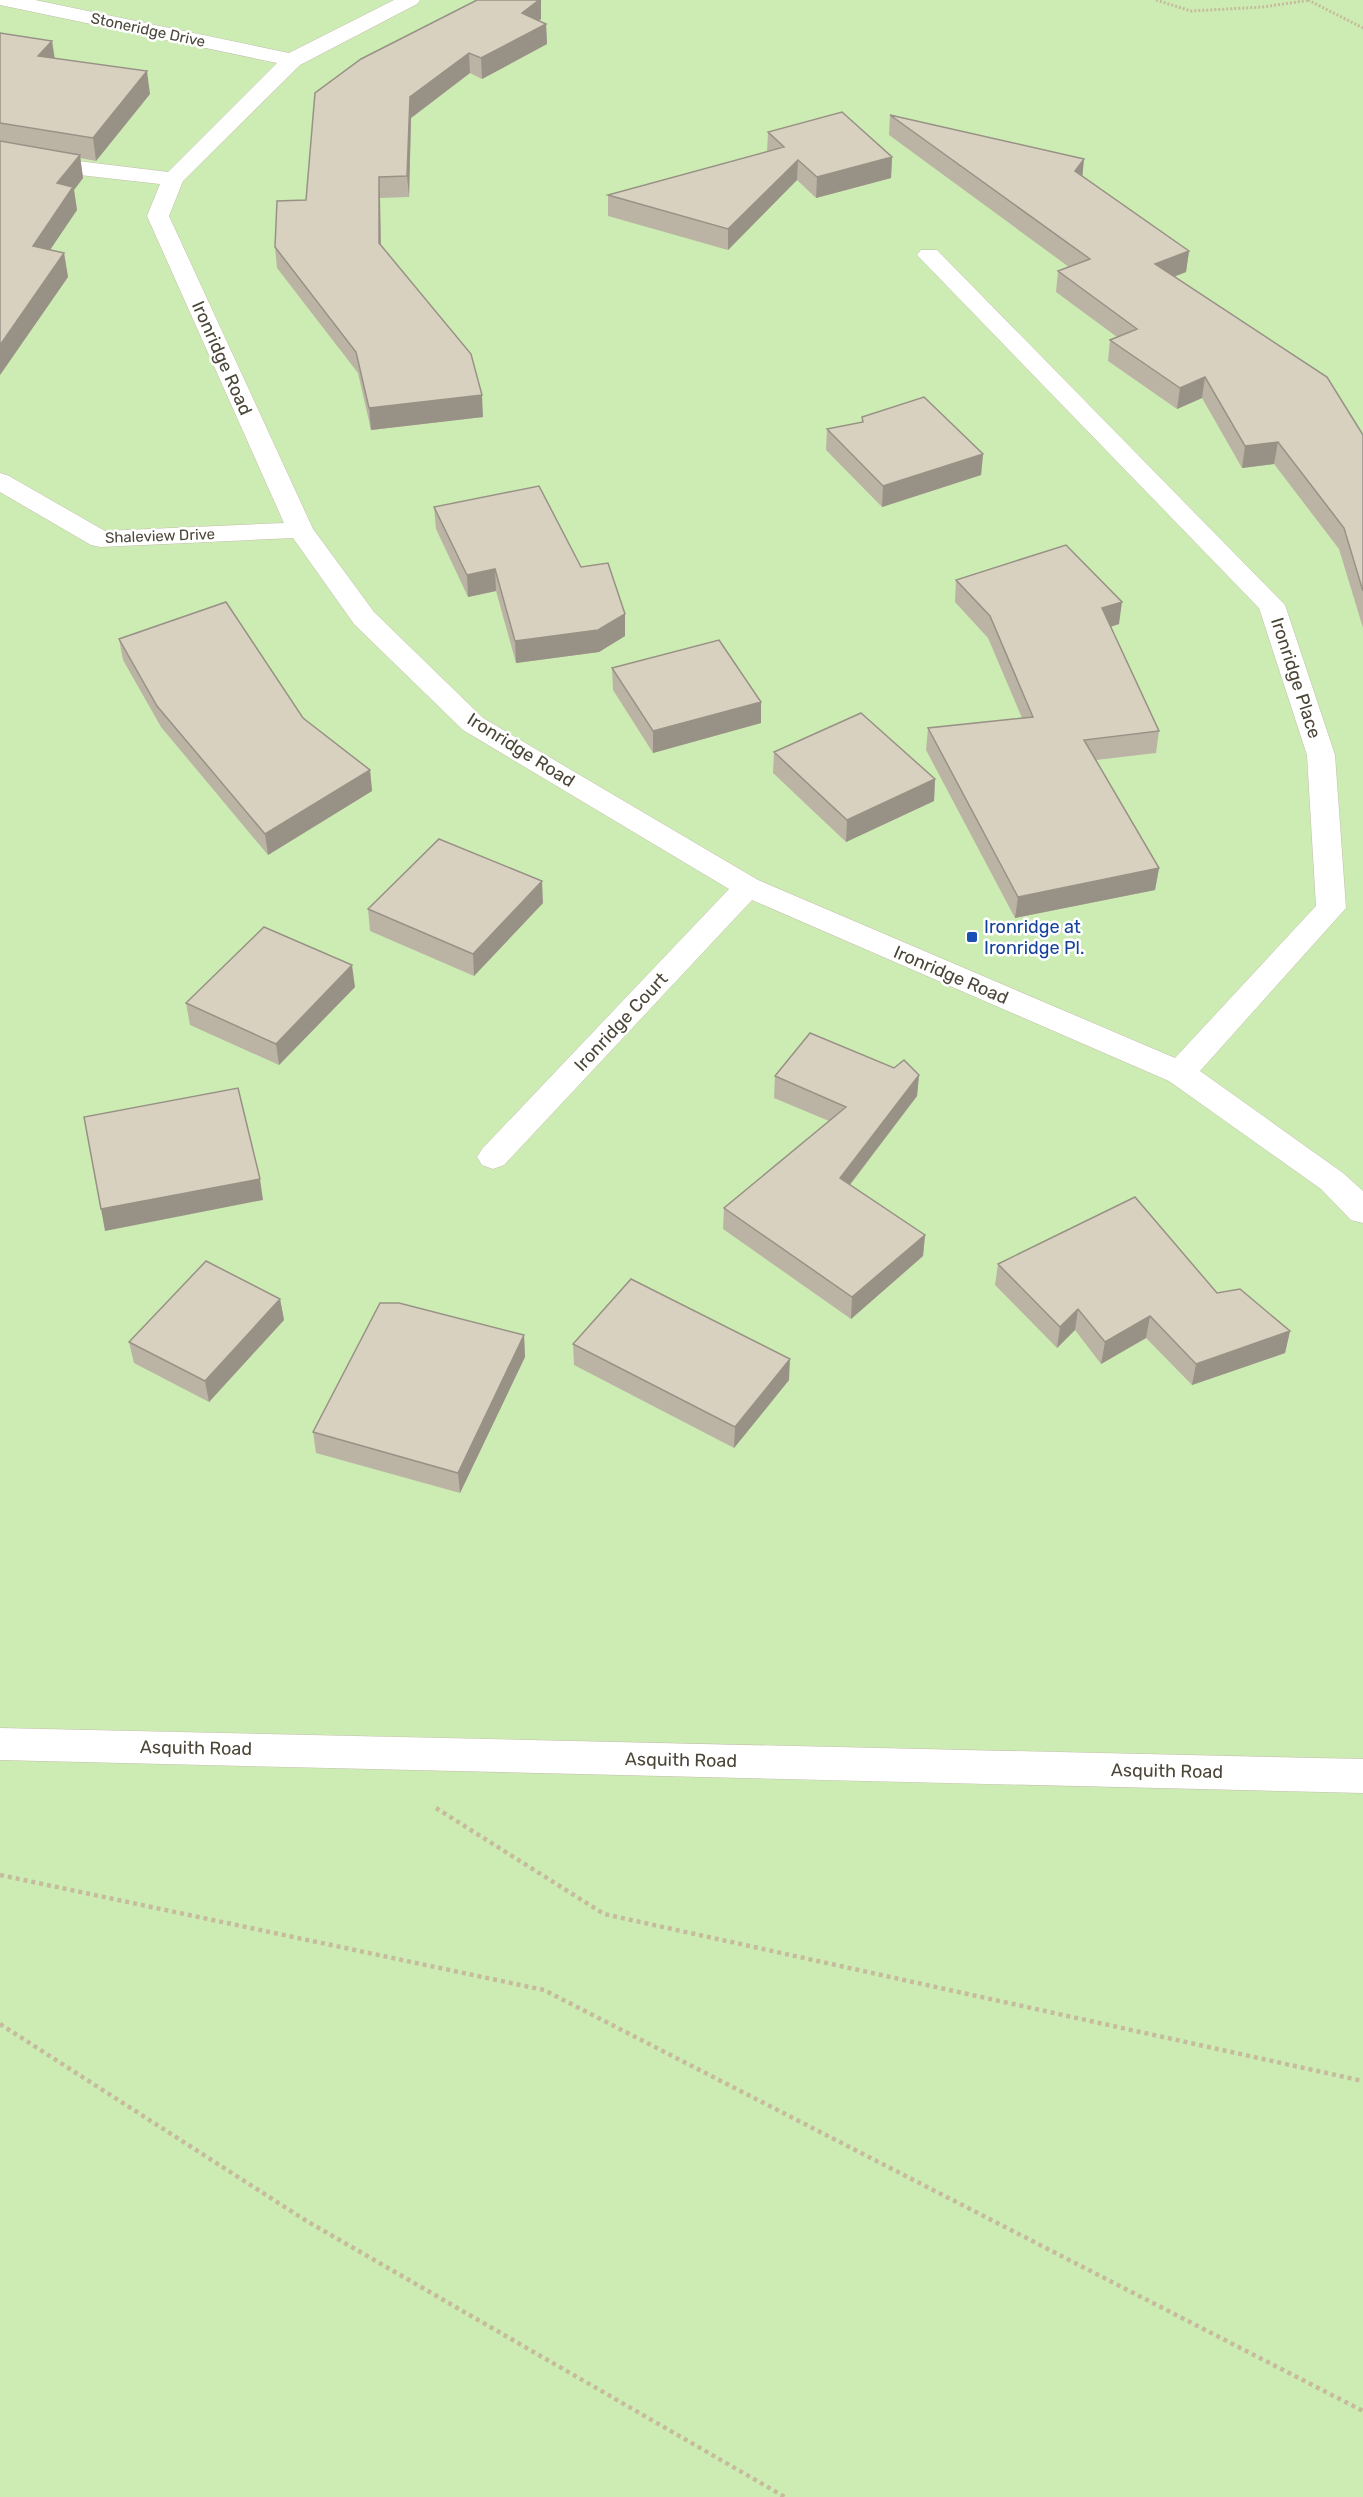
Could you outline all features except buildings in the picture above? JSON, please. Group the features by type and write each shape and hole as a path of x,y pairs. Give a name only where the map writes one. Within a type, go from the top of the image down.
{"street":[{"name":"Stoneridge Drive","path":"5,0 292,60"},
{"name":"Ironridge Road","path":"410,0 292,60 173,179 158,216 300,530 364,618 473,724 748,887 1180,1073 1332,1181 1363,1211"},
{"path":"0,154 53,165 173,179"},
{"name":"Ironridge Place","path":"929,255 1272,605 1321,755 1331,908 1180,1073"},
{"name":"Shaleview Drive","path":"0,481 100,539 300,530"},
{"name":"Ironridge Court","path":"493,1157 748,887"},
{"name":"Asquith Road","path":"0,1744 1363,1776"}],"path":[{"path":"1156,0 1191,11 1263,7 1308,0 1363,28"},
{"path":"425,1802 604,1914 1363,2081"},
{"path":"0,1875 544,1990 1363,2411"},
{"path":"0,2024 306,2220 785,2497"}],"green space":[{"path":"0,0 1363,0 1363,2497 0,2497"}],"place":[{"name":"Ironridge at Ironridge Pl.","path":"972,937"}]}
